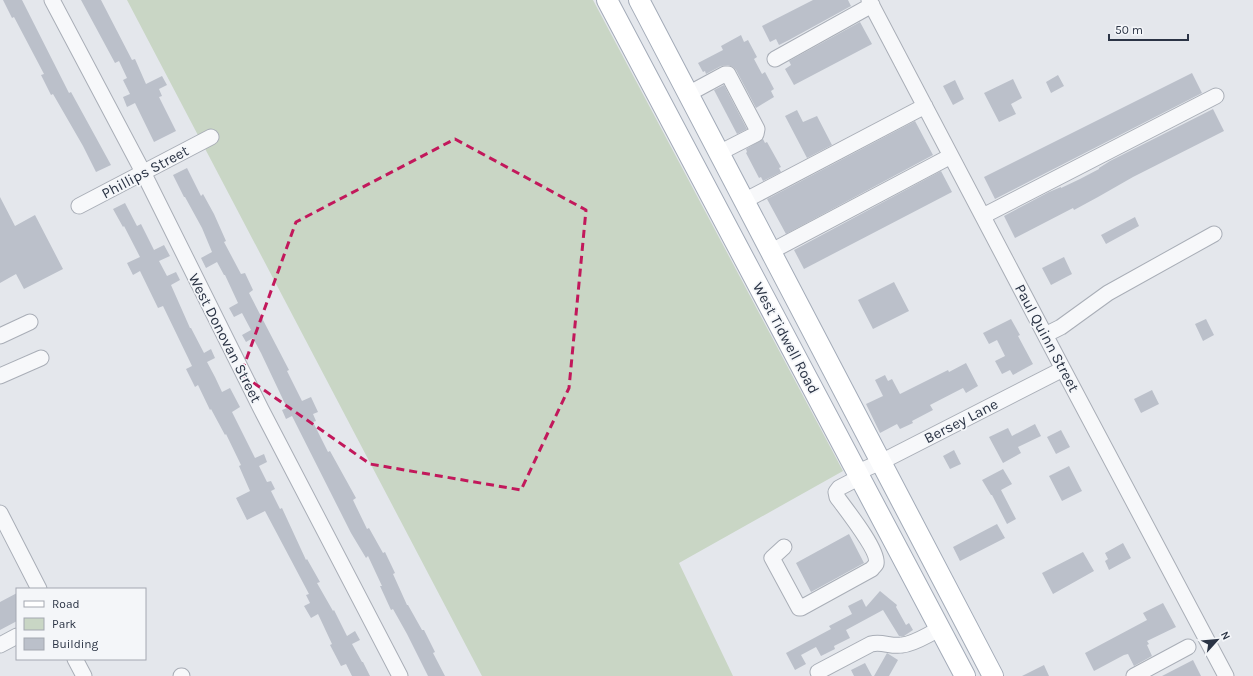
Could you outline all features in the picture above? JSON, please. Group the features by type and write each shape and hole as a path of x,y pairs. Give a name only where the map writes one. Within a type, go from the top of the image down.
{"main road":[{"name":"West Tidwell Road","path":"607,0 965,676"},
{"name":"West Tidwell Road","path":"644,8 770,252 993,676"},
{"path":"620,25 644,8"},
{"path":"777,320 802,313"},
{"path":"940,628 961,616"}],"street":[{"name":"West Donovan Street","path":"52,0 143,172 261,409 400,676"},
{"path":"775,59 870,3"},
{"name":"Paul Quinn Street","path":"870,3 952,156 1044,335 1226,676"},
{"path":"688,94 725,74 728,74 757,129 756,134 719,153"},
{"path":"983,216 1216,96"},
{"path":"744,201 925,106"},
{"name":"Phillips Street","path":"79,206 210,137"},
{"path":"770,252 952,156"},
{"path":"1044,335 1061,327 1115,289 1214,234"},
{"path":"0,336 30,322"},
{"path":"0,375 41,358"},
{"name":"Bersey Lane","path":"784,547 772,558 799,608 872,569 876,564 876,559 863,532 837,497 836,492 839,488 859,474 881,462 1063,369"},
{"path":"0,512 38,588"},
{"path":"818,672 871,644 877,642 902,646 940,628"},
{"path":"0,645 16,637"},
{"path":"1134,676 1188,647"},
{"path":"76,660 84,676"}],"highlighted area":[{"path":"455,139 586,210 569,388 521,490 370,464 241,374 296,222"}],"green space":[{"path":"127,0 593,0 843,471 679,563 733,676 482,676"}],"building":[{"path":"3,0 22,0 69,93 71,92 111,165 96,172 53,94 51,95 41,75 44,74 14,17 12,18"},
{"path":"81,0 101,0 132,60 135,59 146,84 162,76 167,85 159,89 162,96 159,97 176,131 154,142 135,103 127,107 123,97 130,94 123,80 127,78 119,61 115,63"},
{"path":"813,0 848,0 851,6 779,45 776,39 770,42 762,26"},
{"path":"860,22 872,44 794,85 785,69 791,65 789,61"},
{"path":"741,35 744,42 748,40 757,57 754,59 762,74 765,72 774,89 771,91 774,97 756,108 733,67 728,65 721,66 706,74 705,71 703,72 698,63 723,50 721,46"},
{"path":"1192,73 1202,93 995,199 984,177"},
{"path":"1058,75 1064,86 1051,93 1046,82"},
{"path":"1013,79 1022,98 1011,104 1016,114 999,122 984,93"},
{"path":"955,80 964,99 953,105 943,86"},
{"path":"724,85 747,129 737,134 714,90"},
{"path":"1213,109 1224,131 1133,177 1074,210 1073,208 1015,238 1004,216 1049,192 1080,179 1099,169 1110,161"},
{"path":"797,110 803,122 817,116 832,145 807,158 785,116"},
{"path":"915,121 933,155 786,234 767,199"},
{"path":"763,139 765,143 767,142 781,167 779,168 781,172 763,181 761,177 759,178 746,153 746,149"},
{"path":"187,168 201,196 203,194 214,214 226,241 224,242 241,274 245,273 253,290 249,293 289,370 287,371 302,401 311,397 318,412 313,414 316,421 313,422 328,452 330,451 356,498 353,500 367,529 369,528 383,553 385,552 407,605 422,630 424,630 435,652 433,653 445,676 428,676 393,609 391,610 368,556 366,558 351,533 292,416 286,419 282,410 287,408 253,338 246,342 242,335 251,330 242,313 234,317 229,308 238,303 225,275 217,262 206,268 201,258 212,252 202,228 173,175"},
{"path":"941,171 952,192 804,269 794,250"},
{"path":"0,197 15,226 35,215 63,269 24,289 16,274 0,283"},
{"path":"125,203 137,226 141,224 154,250 164,245 170,256 159,261 167,276 176,272 180,280 171,285 190,328 204,353 211,349 215,358 207,362 222,392 230,388 240,407 232,412 255,458 264,454 267,462 259,466 267,482 271,481 275,489 271,491 280,509 282,508 306,560 307,559 320,582 317,583 333,611 334,610 347,636 355,631 360,640 352,644 370,676 352,676 346,664 341,666 330,645 332,644 318,614 311,618 304,606 310,603 306,595 309,594 265,511 247,520 236,498 250,491 239,466 241,465 226,434 225,435 211,409 210,410 198,385 195,387 186,369 192,366 163,306 158,308 140,271 133,275 127,263 140,257 124,226 123,227 113,209"},
{"path":"1135,217 1139,226 1106,244 1101,235"},
{"path":"1064,257 1072,274 1051,285 1042,268"},
{"path":"894,282 909,311 873,329 858,300"},
{"path":"1011,319 1033,364 1013,375 1010,370 1002,374 995,361 1005,356 997,340 989,344 983,333"},
{"path":"1206,319 1214,335 1203,341 1195,324"},
{"path":"966,363 978,386 966,393 963,388 930,405 933,410 912,421 913,423 900,429 897,424 880,433 866,404 883,396 875,380 885,375 888,381 892,379 900,394 948,370 949,372"},
{"path":"1152,390 1159,404 1141,413 1134,399"},
{"path":"1035,424 1041,436 1018,447 1021,453 1003,463 989,437 1008,428 1012,436"},
{"path":"1061,430 1070,447 1056,454 1047,437"},
{"path":"954,450 961,464 950,469 943,456"},
{"path":"1069,466 1082,491 1062,501 1049,476"},
{"path":"1003,469 1012,484 1001,490 1016,519 1007,524 992,495 982,480"},
{"path":"997,524 1005,538 960,561 953,547"},
{"path":"849,534 864,563 811,592 796,563"},
{"path":"1123,543 1131,558 1109,570 1105,561 1108,559 1105,553"},
{"path":"1083,552 1094,571 1053,594 1042,573"},
{"path":"880,591 897,605 896,607 906,625 909,623 913,630 904,636 899,636 883,610 846,630 850,638 834,646 835,649 821,656 816,647 801,655 806,664 795,670 786,653 831,629 829,626 852,614 848,606 862,599 866,607"},
{"path":"16,594 16,622 0,630 0,602"},
{"path":"1163,603 1176,627 1147,641 1149,644 1147,645 1152,656 1134,666 1128,654 1124,655 1094,671 1085,653 1147,620 1143,613"},
{"path":"887,653 898,660 889,676 874,676"},
{"path":"1193,660 1201,676 1162,676"},
{"path":"865,663 872,676 854,676 851,670"},
{"path":"1044,665 1049,676 1022,676"}]}
